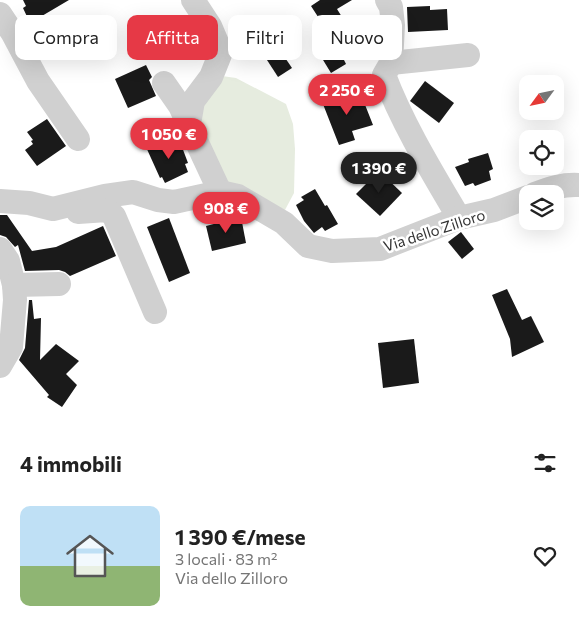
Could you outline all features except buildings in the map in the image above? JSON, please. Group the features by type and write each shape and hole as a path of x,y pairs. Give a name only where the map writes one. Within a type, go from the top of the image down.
{"street":[{"path":"189,124 193,101 211,77 221,52 210,26 193,0"},
{"path":"387,0 391,7 393,25 391,63 384,75 391,94 426,163 459,218"},
{"path":"0,14 12,32 38,81 78,139"},
{"path":"391,63 468,55"},
{"path":"164,83 180,106 220,192"},
{"path":"561,185 579,185"},
{"name":"Via dello Zilloro","path":"0,201 29,203 53,209 104,196 134,192 158,200 174,202 220,192 238,196 284,223 308,246 332,251 380,249 459,218 494,210 519,200"},
{"path":"53,209 62,212 107,210 114,216 155,312"},
{"path":"0,249 8,261 10,295 6,330 11,347 0,366"},
{"path":"10,295 60,284"}],"shaded area":[{"path":"222,76 236,78 286,104 293,124 295,149 294,193 285,210 226,182 197,125 201,108"}]}
